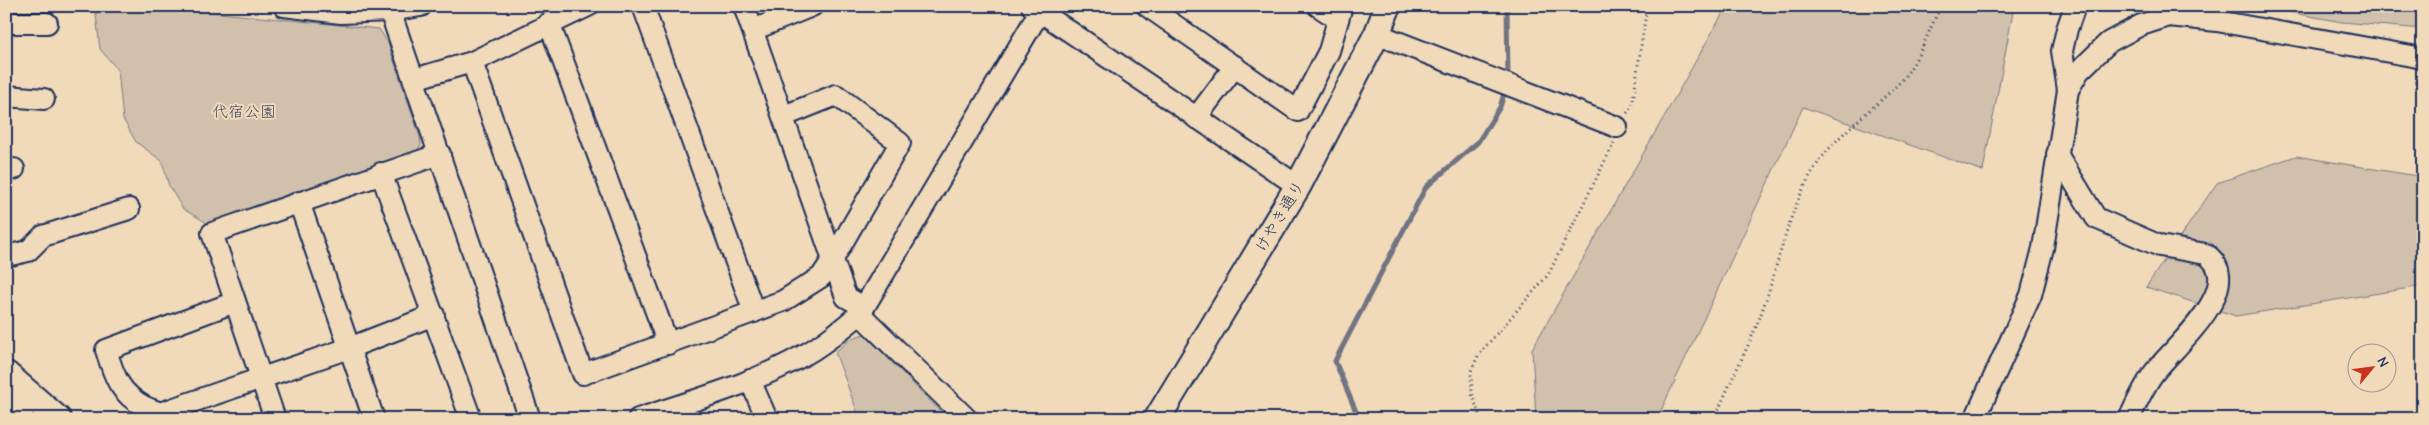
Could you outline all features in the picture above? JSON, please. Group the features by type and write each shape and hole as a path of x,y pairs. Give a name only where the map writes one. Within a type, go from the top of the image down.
{"street":[{"path":"284,6 341,13 390,11 420,6"},
{"path":"414,79 472,62 549,23 588,6"},
{"path":"643,6 754,312"},
{"path":"744,6 846,297 862,310 967,419"},
{"path":"753,30 812,6"},
{"path":"1147,6 1298,111 1329,51 1340,13 1318,6"},
{"name":"けやき通り","path":"1158,419 1298,186 1377,34 1388,6"},
{"path":"1975,419 2030,295 2043,248 2068,90 2062,51 2067,29 2076,6"},
{"path":"638,419 750,380 804,355 827,340 862,310 1038,8 1196,118 1298,186"},
{"path":"390,11 530,419"},
{"path":"2068,90 2085,64 2108,42 2140,26 2169,16 2217,21 2423,58"},
{"path":"6,23 47,23"},
{"path":"549,23 668,344"},
{"path":"1377,34 1616,127"},
{"path":"472,62 583,374 783,301 821,277 900,143 836,95 784,116"},
{"path":"1196,118 1235,66"},
{"path":"6,96 44,99"},
{"path":"275,419 212,233 440,154"},
{"path":"2057,154 2096,218 2160,246 2206,254 2212,258 2219,270 2219,281 2209,310 2153,374 2129,419"},
{"path":"381,173 471,419"},
{"path":"299,202 374,419"},
{"path":"6,256 28,251 43,236 129,208"},
{"path":"235,302 106,350 114,378 126,393 146,407 166,416 260,378 349,348 434,315"},
{"path":"6,374 58,419"},
{"path":"750,380 767,419"},
{"path":"6,406 21,419"}],"path":[{"path":"1481,419 1472,394 1471,371 1479,354 1548,275 1613,145 1616,127 1632,107 1647,6"},
{"path":"1715,419 1727,387 1762,312 1801,195 1814,168 1829,149 1901,81 1918,56 1941,6"}],"green space":[{"name":"代宿公園","path":"95,6 150,6 379,29 388,43 420,137 421,145 417,151 209,224 183,209 169,186 162,161 136,142 123,119 118,70 100,49"},
{"path":"1727,6 2014,6 1983,171 1803,107 1657,419 1536,419 1532,349"},
{"path":"2255,6 2423,6 2423,29 2342,22"},
{"path":"2296,156 2423,177 2423,286 2236,316 2146,287 2217,183"},
{"path":"864,334 948,419 860,419 835,352 852,338"}],"waterway":[{"path":"1507,6 1508,79"},
{"path":"1359,419 1335,361 1426,187 1478,142 1500,107 1506,87"}]}
